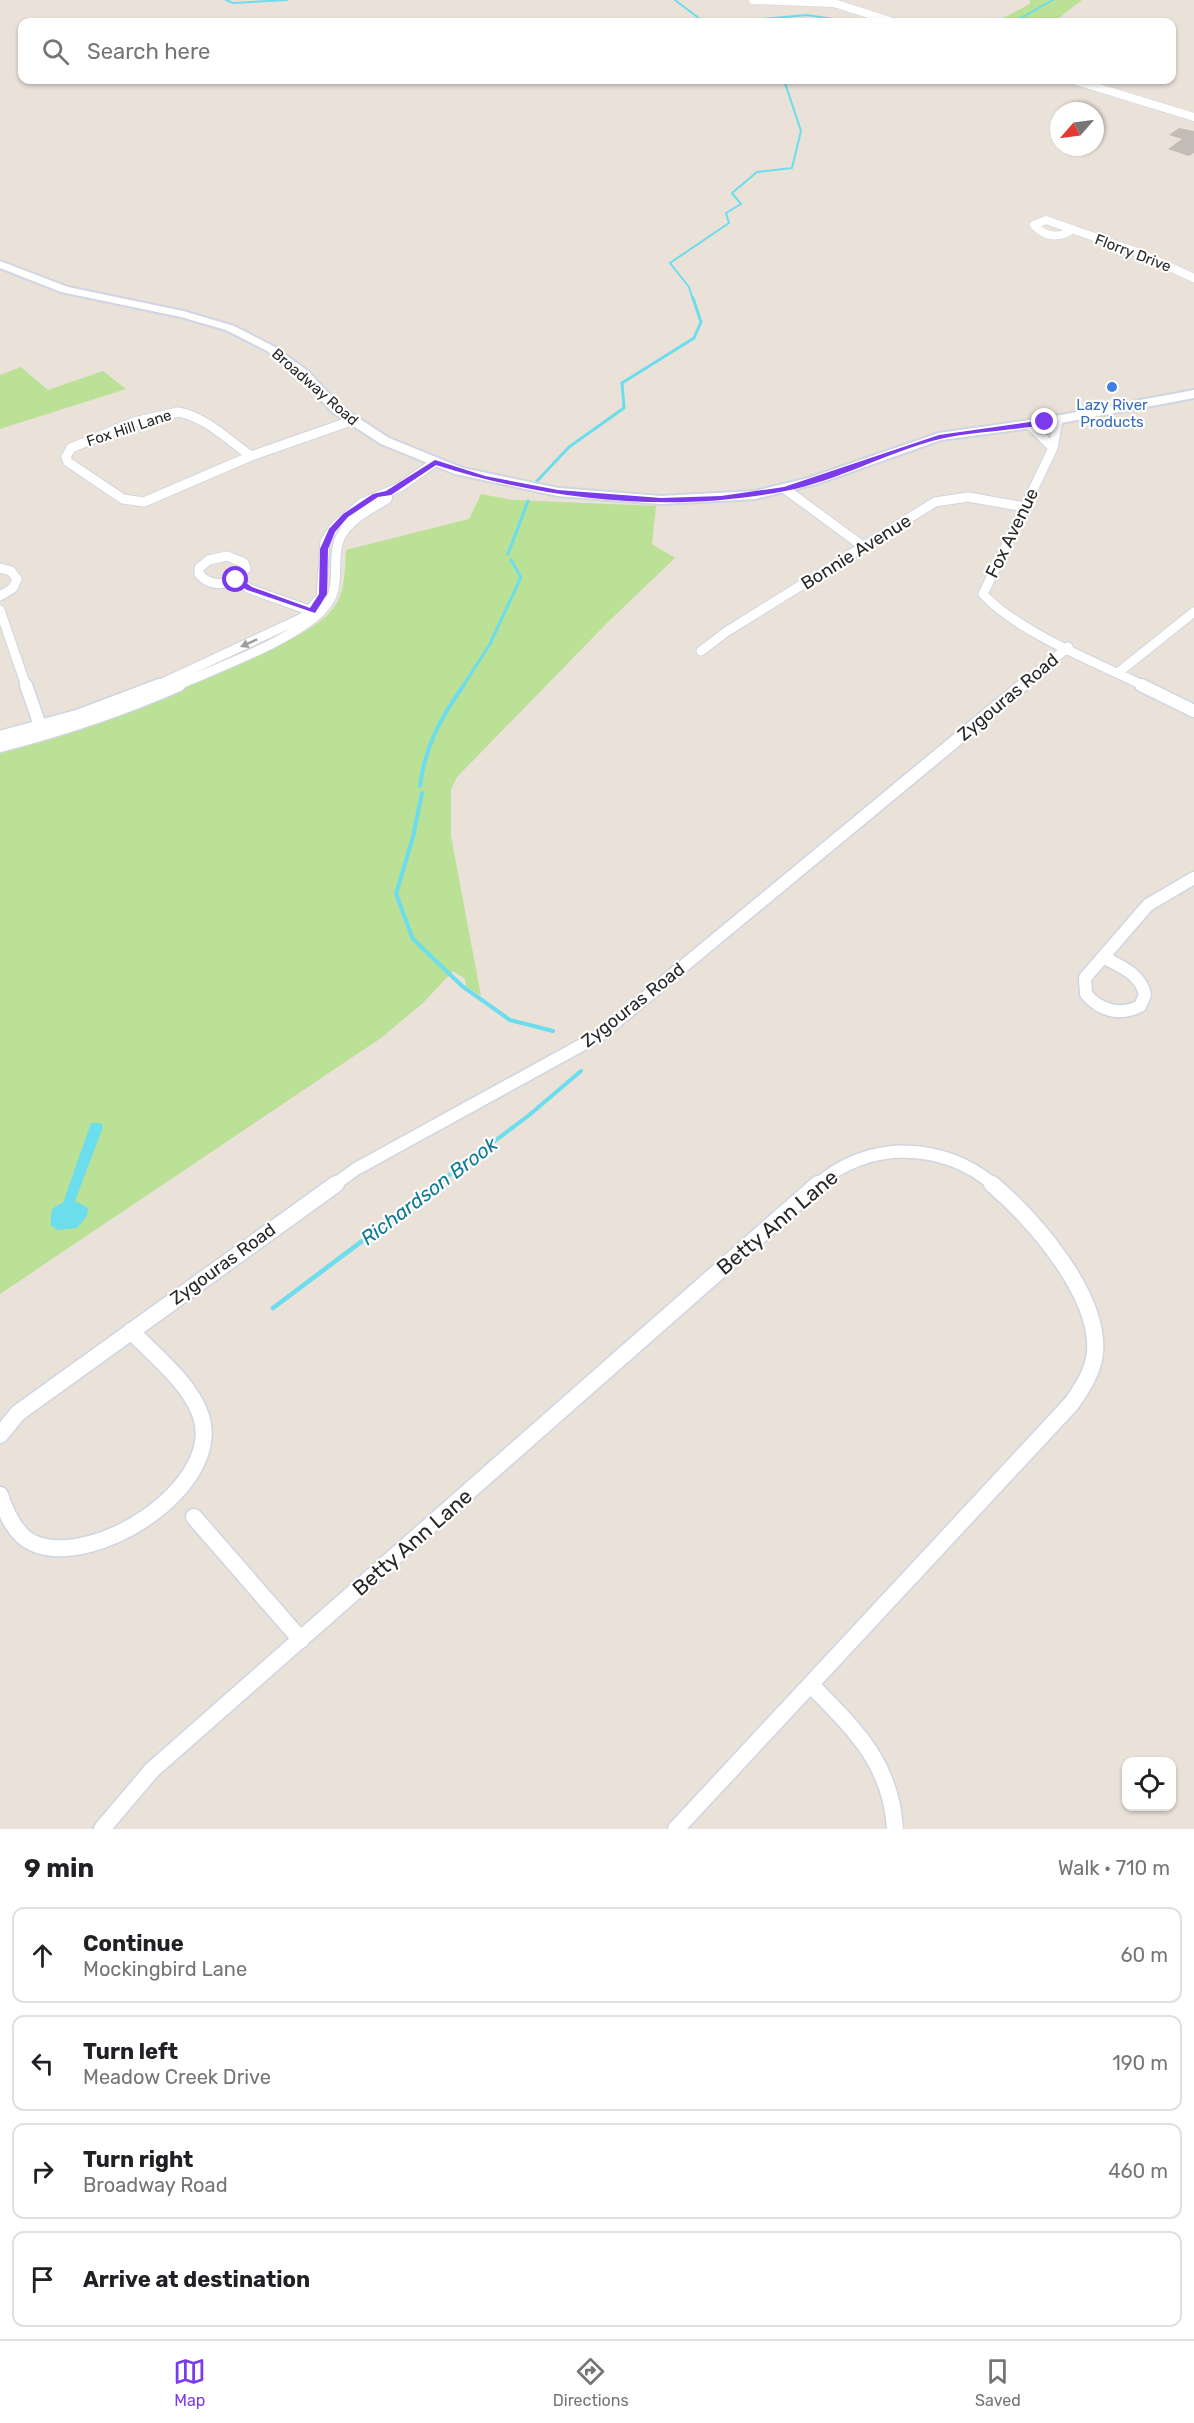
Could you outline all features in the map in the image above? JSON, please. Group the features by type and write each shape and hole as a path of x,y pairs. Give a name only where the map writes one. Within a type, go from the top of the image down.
{"main road":[{"name":"Broadway Road","path":"0,264 65,290 183,314 230,328 271,349 287,361 305,375 336,409 351,421 385,441 435,462 508,483 605,497 661,500 721,498 785,489 939,437 1058,420 1194,394"}],"street":[{"path":"753,0 833,2 881,18"},
{"path":"1086,84 1194,117"},
{"name":"Florry Drive","path":"1072,230 1194,278"},
{"name":"Fox Hill Lane","path":"251,456 193,415 178,412 162,414 78,445 71,448 66,457 68,462 123,499 135,503 152,500 251,456 351,421"},
{"name":"Fox Avenue","path":"1058,420 1053,448 983,594 1002,612 1194,711"},
{"path":"1029,424 1053,448"},
{"path":"316,613 323,594 326,540 338,523 376,495 388,493 435,462"},
{"path":"785,489 864,547"},
{"path":"0,746 43,731 116,712 183,678 288,636 330,604 336,591 336,550 342,534 357,519 387,499 388,493"},
{"name":"Bonnie Avenue","path":"701,651 726,632 947,498 974,498 1024,507"},
{"path":"324,564 337,563"},
{"path":"0,568 10,571 17,579 13,588 0,596"},
{"path":"236,580 250,589 316,613"},
{"path":"0,610 43,731"},
{"path":"1119,672 1194,612"},
{"name":"Zygouras Road","path":"0,1435 18,1413 375,1157 600,1035 1068,647"},
{"path":"0,737 43,731"},
{"path":"1103,957 1131,973 1142,983 1145,995 1140,1006 1132,1010 1116,1012 1100,1007 1088,998 1084,986 1085,978 1103,957 1148,905 1194,878"},
{"name":"Betty Ann Lane","path":"102,1829 152,1770 827,1177 848,1163 881,1152 900,1150 937,1155 973,1170 988,1180 1073,1274 1086,1297 1094,1322 1094,1359 1086,1382 1072,1402 676,1829"},
{"path":"0,1495 21,1534 39,1546 57,1549 85,1545 106,1537 151,1514 175,1495 188,1475 201,1444 201,1415 193,1400 132,1331"},
{"path":"194,1517 301,1640"},
{"path":"811,1685 875,1755 890,1785 895,1829"}],"green space":[{"path":"1030,0 1082,0 1059,18 1003,18 1030,4"},
{"path":"21,367 48,390 103,371 126,389 0,429 0,375"},
{"path":"481,494 513,500 656,506 652,544 675,558 608,622 457,777 451,789 451,836 481,996 466,986 465,979 453,971 423,1003 381,1038 0,1294 0,751 115,718 299,635 324,618 338,601 344,580 346,550 469,519"}],"water":[{"path":"91,1123 101,1123 103,1127 75,1201 88,1208 87,1216 77,1228 58,1230 51,1226 52,1211 63,1203"}],"building":[{"path":"1179,128 1194,131 1194,153 1189,156 1168,149 1182,139 1169,135"}],"waterway":[{"path":"226,0 233,3 287,0"},
{"name":"Richardson Brook","path":"675,0 699,18"},
{"path":"1021,18 1053,0"},
{"path":"772,18 807,15 826,18"},
{"name":"Richardson Brook","path":"693,300 689,287 670,263 729,223 726,213 741,204 732,193 757,172 792,168 801,131 785,84"},
{"name":"Richardson Brook","path":"537,481 569,447 624,408 622,383 694,338 701,322 693,298"},
{"name":"Richardson Brook","path":"508,554 528,501"},
{"name":"Richardson Brook","path":"463,686 490,644 521,577 511,560"},
{"name":"Richardson Brook","path":"420,786 422,771 435,732 464,685"},
{"name":"Richardson Brook","path":"422,793 413,837 396,894 413,939 462,986 510,1020 553,1031"},
{"name":"Richardson Brook","path":"436,1185 528,1116 581,1071"},
{"name":"Richardson Brook","path":"273,1308 438,1184"}],"place":[{"name":"Lazy River Products","path":"1112,387"}],"route":[{"path":"236,580 250,589 312,611 323,594 324,549 331,531 346,516 376,495 388,493 435,462 484,478 558,492 661,500 721,498 785,489 939,437 1045,422"}]}
